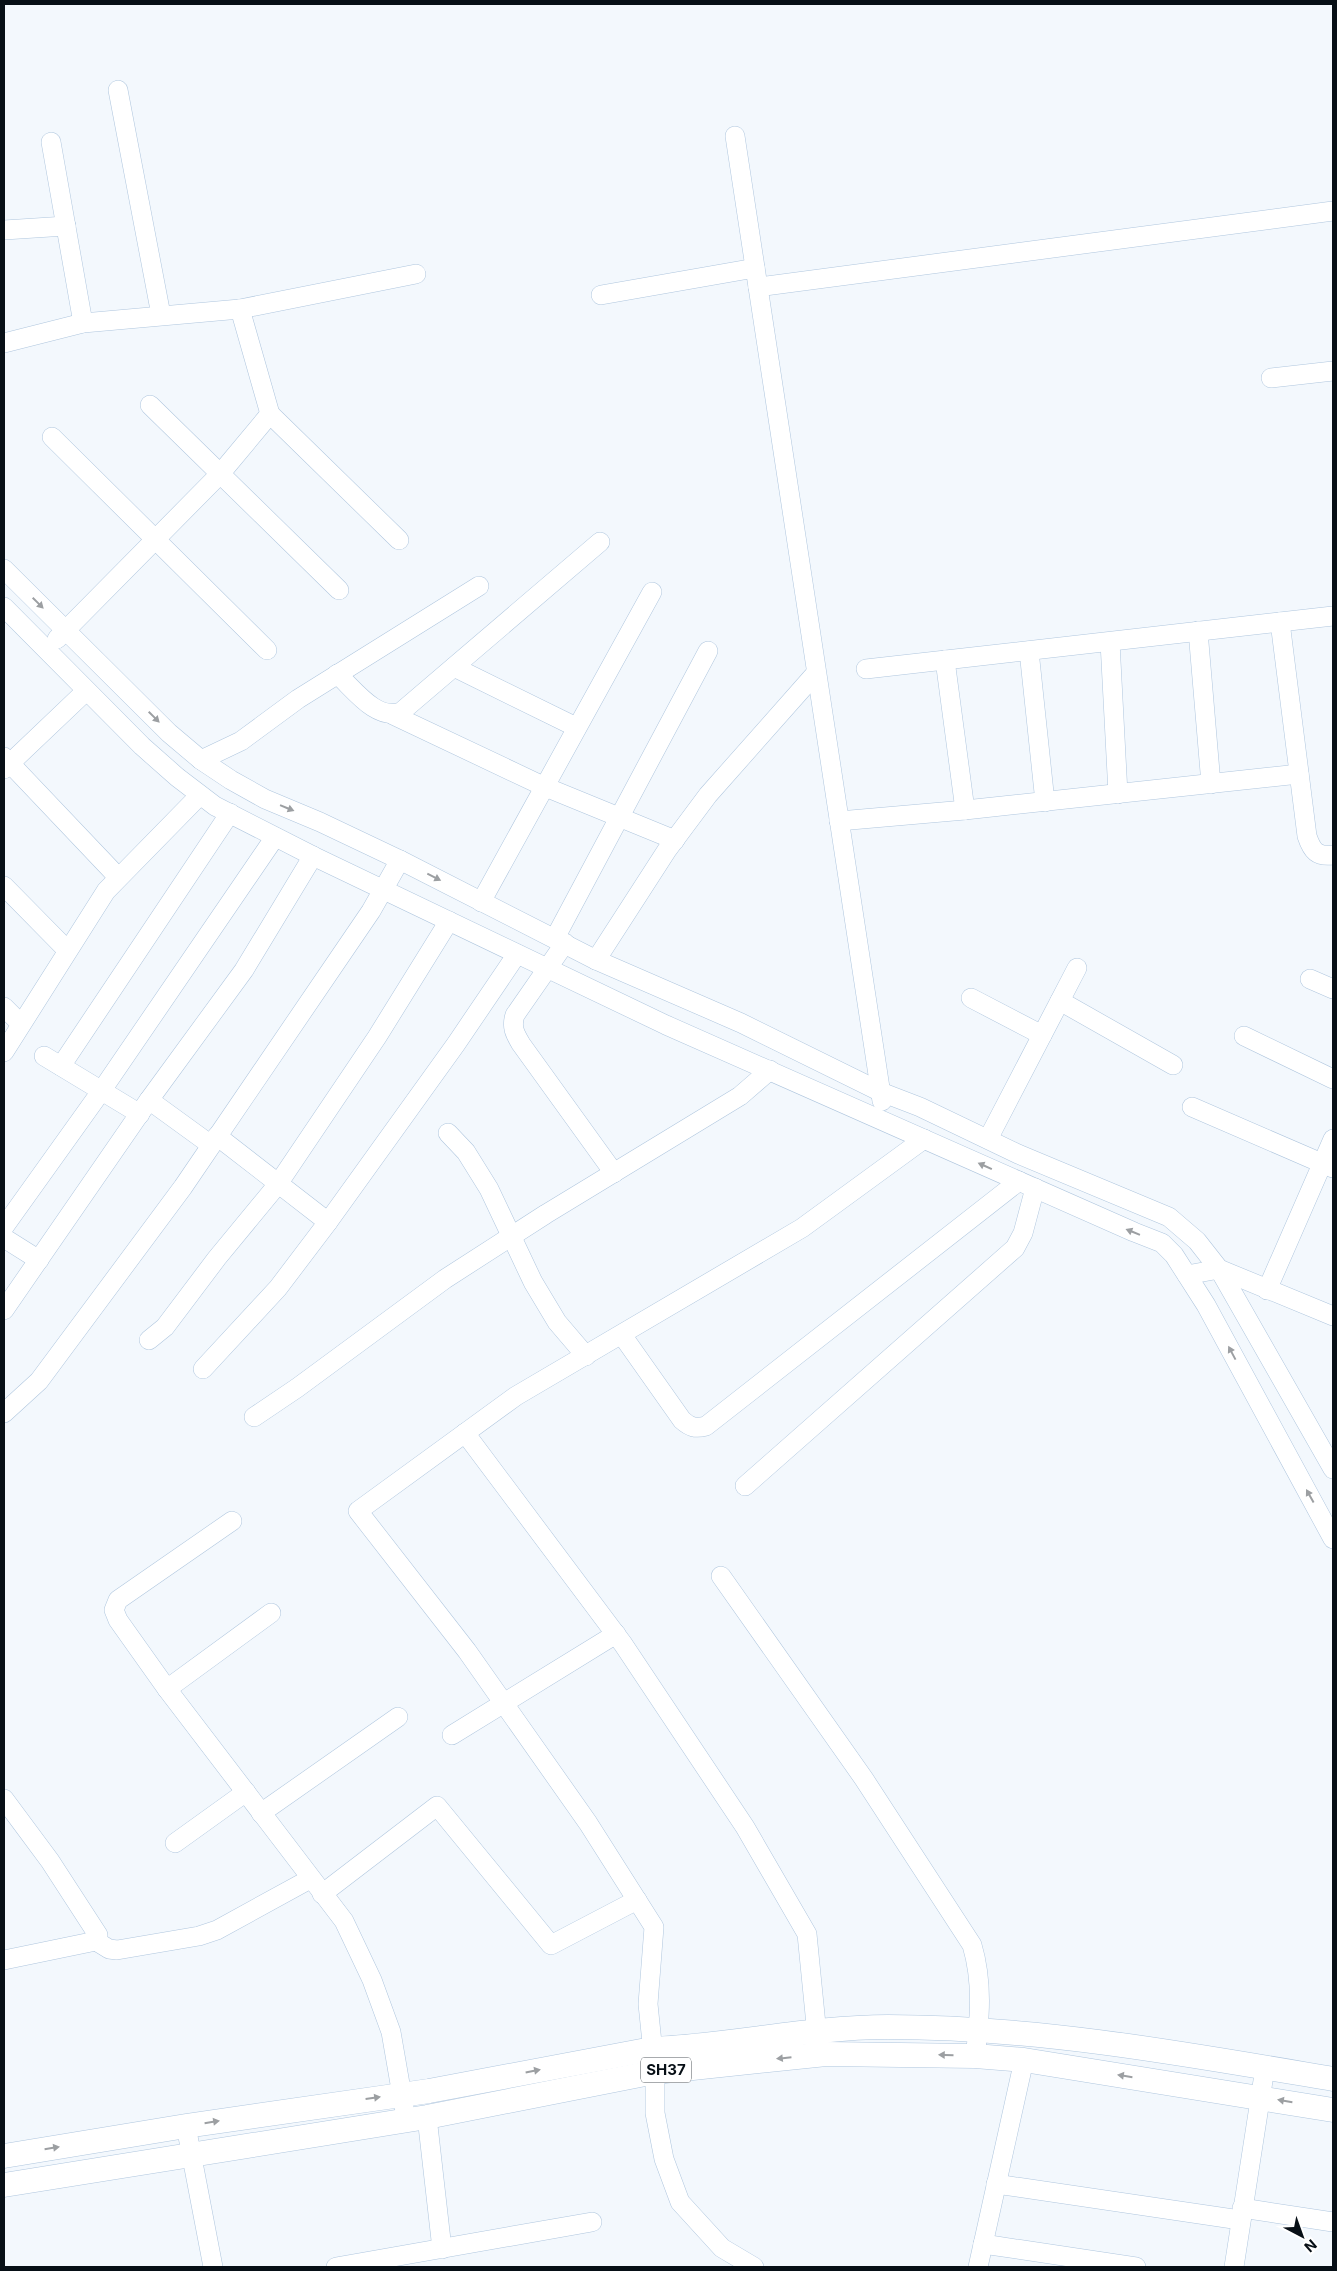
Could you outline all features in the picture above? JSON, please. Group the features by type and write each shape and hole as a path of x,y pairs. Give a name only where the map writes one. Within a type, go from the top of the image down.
{"main road":[{"name":"SH37","path":"4,2185 417,2118 653,2060 686,2048 818,2031 886,2027 979,2028 1128,2046 1333,2080"},
{"name":"SH37","path":"4,2156 186,2126 401,2094 653,2060 819,2055 975,2056 1024,2060 1259,2096 1333,2110"}],"street":[{"path":"118,90 161,315"},
{"path":"734,136 884,1120"},
{"path":"51,142 83,323"},
{"path":"758,287 1333,212"},
{"path":"4,230 66,226"},
{"path":"601,295 755,268"},
{"path":"4,343 83,323 240,309 416,274"},
{"path":"240,309 270,414 400,540"},
{"path":"1271,378 1333,371"},
{"path":"150,406 339,590"},
{"path":"46,650 220,474 270,414"},
{"path":"52,437 267,650"},
{"path":"392,715 401,712 600,542"},
{"path":"4,569 169,733 201,760 265,799 320,822 400,860 596,960 741,1023 880,1092 920,1107 988,1139 1170,1217 1197,1242 1219,1269 1333,1469"},
{"path":"201,760 241,741 337,674 479,586"},
{"path":"481,902 543,786 652,592"},
{"path":"4,607 142,746 200,795 230,813 313,856 666,1025 1162,1243 1174,1255 1206,1305 1333,1539"},
{"path":"866,669 1333,616"},
{"path":"1280,622 1307,836 1316,854 1324,856 1333,855"},
{"path":"1198,631 1211,784"},
{"path":"1110,642 1118,794"},
{"path":"614,1173 515,1034 512,1024 514,1016 546,968 620,816 708,651"},
{"path":"1029,651 1045,802"},
{"path":"945,660 965,810"},
{"path":"454,667 576,728"},
{"path":"596,960 675,840 708,795 816,673"},
{"path":"337,674 376,709 543,786 675,840"},
{"path":"86,691 6,763 118,877"},
{"path":"839,821 1045,802 1299,774"},
{"path":"4,1052 96,904 118,877 200,795"},
{"path":"62,1066 230,813"},
{"path":"4,1227 102,1090 275,837"},
{"path":"4,1310 145,1107 244,970 313,856"},
{"path":"4,1413 39,1381 177,1194 372,911 400,860"},
{"path":"4,886 67,950"},
{"path":"150,1340 165,1327 216,1258 278,1184 377,1037 450,921"},
{"path":"203,1369 278,1288 328,1222 456,1044 517,954"},
{"path":"988,1139 1077,968"},
{"path":"1310,979 1333,989"},
{"path":"971,998 1042,1035"},
{"path":"1060,1001 1173,1065"},
{"path":"4,1007 21,1024"},
{"path":"1244,1036 1333,1078"},
{"path":"44,1056 102,1090 145,1107 214,1141 278,1184 328,1222"},
{"path":"254,1417 445,1279 740,1096 770,1070"},
{"path":"1192,1107 1328,1166"},
{"path":"448,1133 466,1152 489,1189 510,1237 533,1282 557,1322 586,1356"},
{"path":"754,2267 722,2248 680,2202 664,2159 655,2113 648,2004 654,1927 588,1823 504,1703 467,1651 358,1510 516,1396 802,1228 924,1139"},
{"path":"1267,1290 1328,1166 1333,1139"},
{"path":"622,1335 682,1420 688,1426 697,1428 706,1426 1027,1185"},
{"path":"745,1486 1015,1248 1022,1233 1027,1185"},
{"path":"4,1238 39,1260"},
{"path":"1187,1275 1219,1269 1333,1316"},
{"path":"465,1433 616,1634 745,1827 807,1934 819,2055"},
{"path":"232,1521 118,1600 114,1610 118,1620 167,1689 344,1921 372,1980 391,2032 401,2094 417,2118 442,2248"},
{"path":"721,1576 864,1779 972,1945 977,1962 980,1986 979,2028 975,2056"},
{"path":"167,1689 271,1613"},
{"path":"452,1735 616,1634"},
{"path":"261,1812 398,1717"},
{"path":"175,1843 246,1792"},
{"path":"4,1799 50,1861 96,1930 98,1935 96,1941"},
{"path":"4,1960 96,1941 109,1949 117,1950 199,1936 217,1930 316,1886 437,1806 551,1945 637,1900"},
{"path":"978,2267 1024,2060"},
{"path":"1234,2267 1259,2096 1265,2068"},
{"path":"186,2126 213,2267"},
{"path":"996,2184 1241,2214 1333,2222"},
{"path":"336,2267 592,2222"},
{"path":"983,2244 1136,2267"}]}
